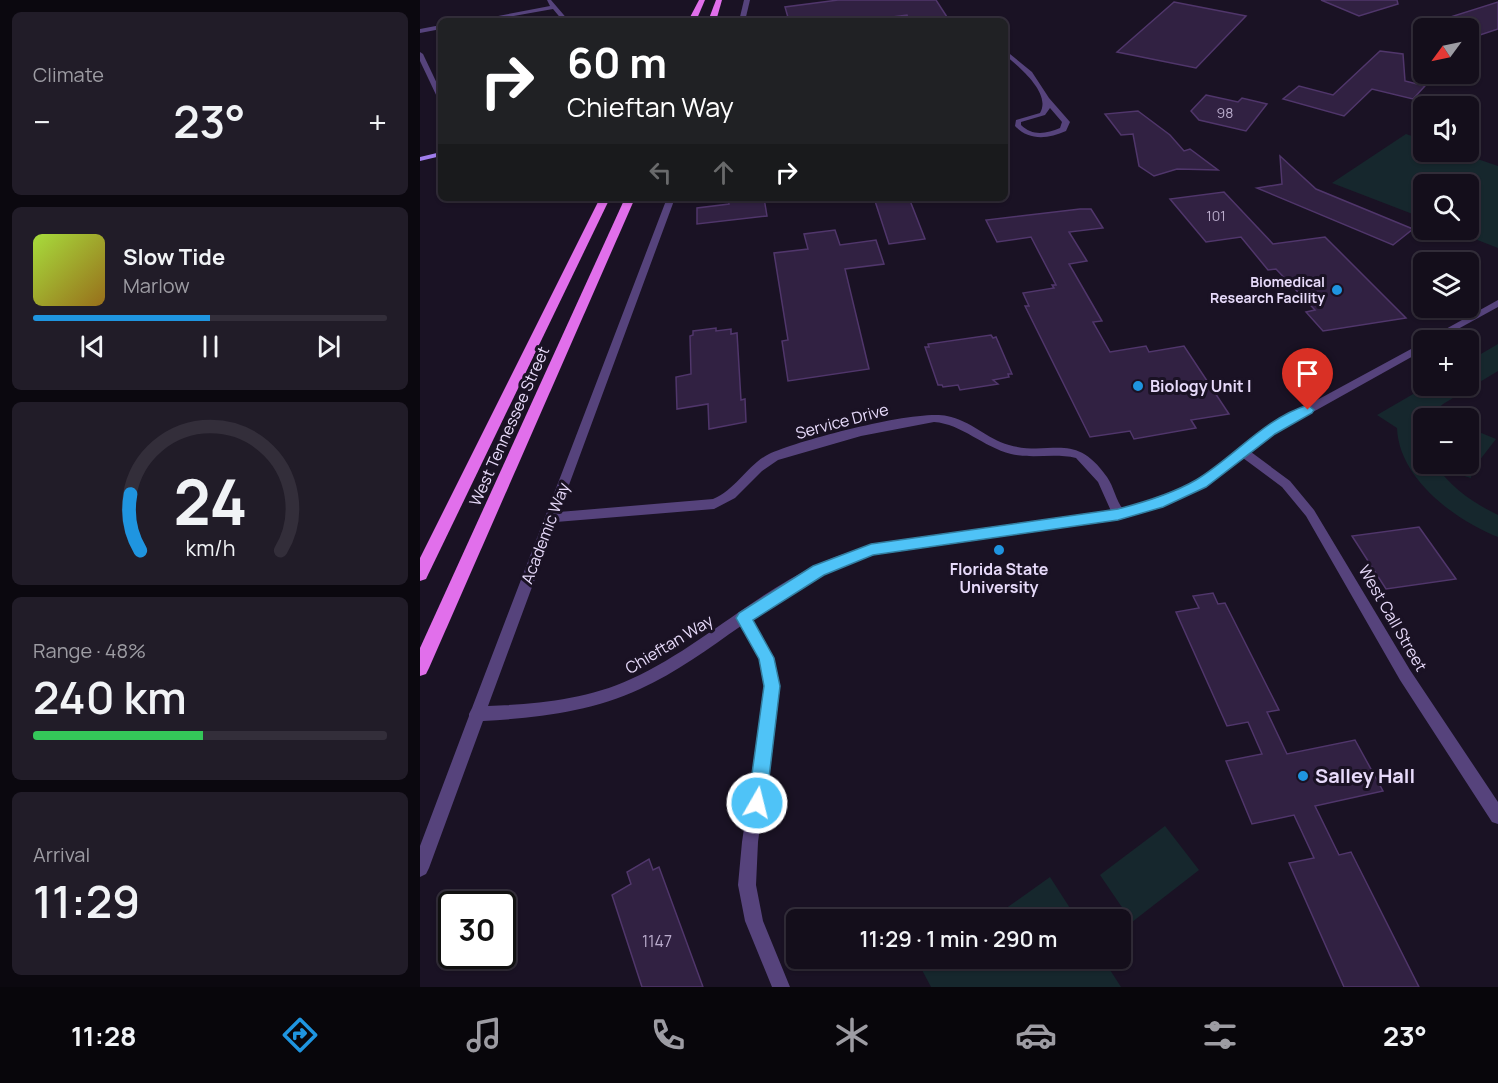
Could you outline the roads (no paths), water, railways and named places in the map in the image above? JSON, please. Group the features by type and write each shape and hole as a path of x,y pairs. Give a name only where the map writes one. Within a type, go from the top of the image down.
{"main road":[{"path":"693,18 702,0"},
{"path":"713,18 719,0"},
{"name":"West Tennessee Street","path":"420,574 604,201"},
{"name":"West Tennessee Street","path":"420,668 629,201"}],"street":[{"path":"548,0 563,18"},
{"path":"743,18 747,0"},
{"path":"492,18 554,7"},
{"path":"420,31 438,28"},
{"path":"420,54 438,93"},
{"path":"1008,55 1030,73 1048,105 1044,112 1018,121 1017,125 1021,129 1041,135 1052,134 1065,128 1065,118 1046,99"},
{"path":"420,159 438,155"},
{"name":"Academic Way","path":"420,868 671,201"},
{"path":"1449,330 1498,303"},
{"name":"Chieftan Way","path":"476,714 563,708 610,695 661,671 819,570 871,549 1118,514 1143,508 1185,492 1209,478 1275,428 1413,351"},
{"name":"Service Drive","path":"550,518 714,504 731,496 755,469 775,456 908,421 934,417 956,423 1006,448 1032,453 1080,454 1104,480 1118,514"},
{"name":"West Call Street","path":"1243,452 1286,484 1307,508 1405,675 1498,816"},
{"path":"744,618 766,658 772,686 748,857 747,895 754,921 781,987"}],"place":[{"name":"Biomedical Research Facility","path":"1337,290"},
{"name":"Biology Unit I","path":"1138,386"},
{"name":"Florida State University","path":"999,550"},
{"name":"Salley Hall","path":"1303,776"}]}
